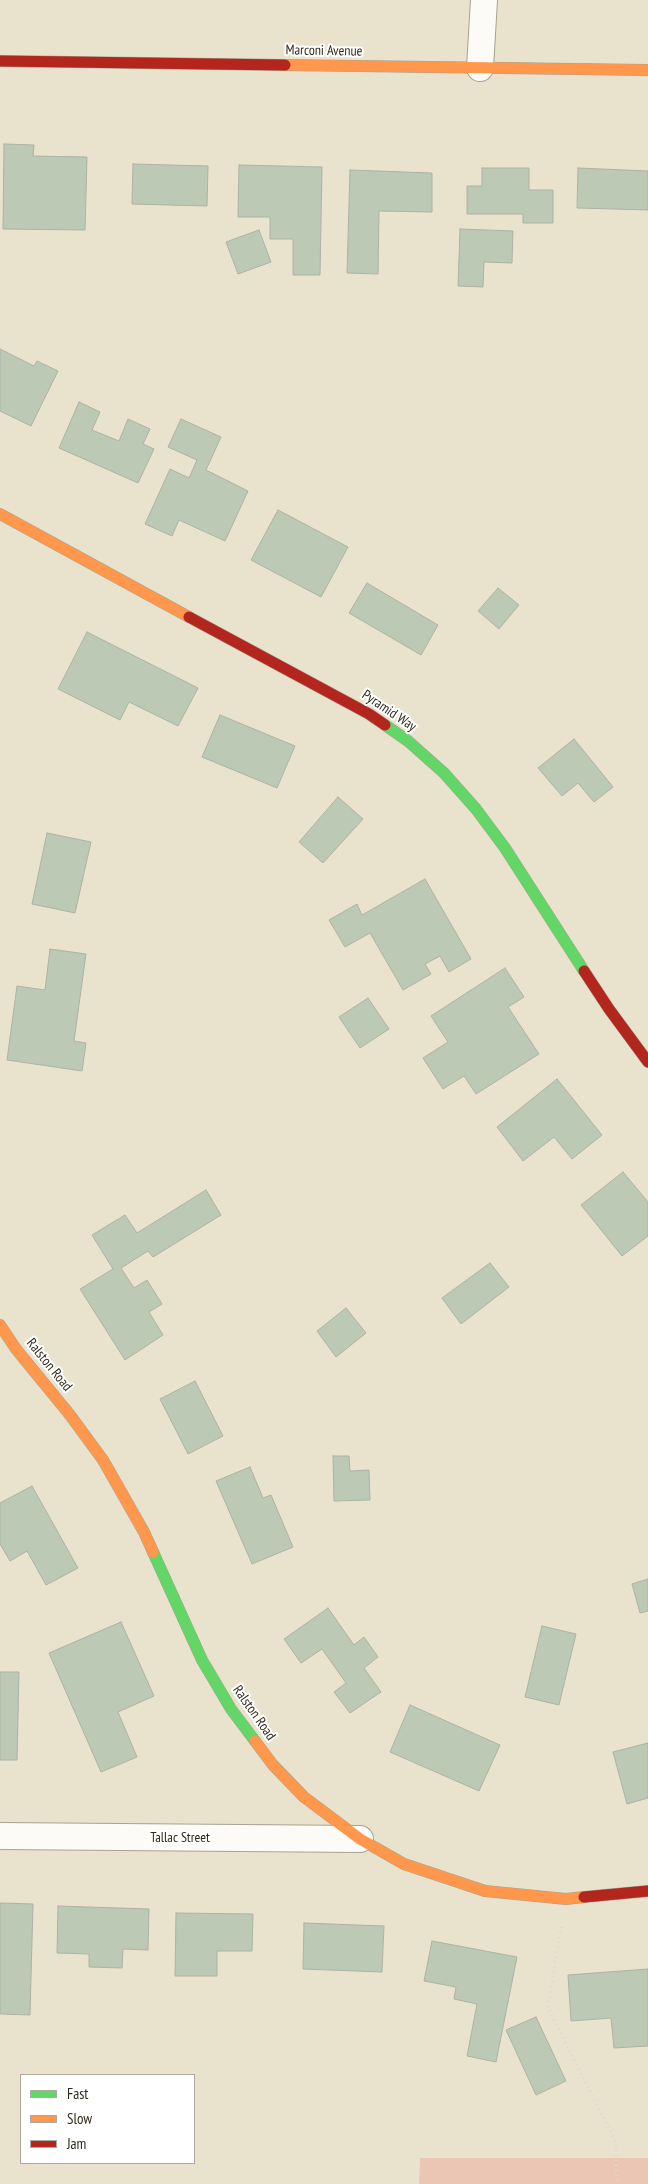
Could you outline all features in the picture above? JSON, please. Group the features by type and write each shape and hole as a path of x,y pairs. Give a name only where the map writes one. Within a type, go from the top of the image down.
{"street":[{"path":"480,68 484,0"},
{"name":"Marconi Avenue","path":"0,61 648,70"},
{"name":"Pyramid Way","path":"0,514 369,714 408,741 444,773 476,809 505,848 609,1009 648,1062"},
{"name":"Ralston Road","path":"0,1325 16,1349 70,1415 103,1460 144,1532 202,1660 231,1709 273,1765 298,1790 360,1839 404,1864 485,1891 566,1899 648,1891"},
{"name":"Tallac Street","path":"0,1836 360,1839"}],"path":[{"path":"566,1899 548,2008 616,2142 616,2169 619,2184"}],"shaded area":[{"path":"420,2158 648,2158 648,2184 419,2184"}],"building":[{"path":"4,144 34,145 33,156 87,157 85,230 3,229"},
{"path":"133,164 208,166 207,206 132,204"},
{"path":"239,165 322,167 320,275 293,275 293,239 270,239 270,217 238,217"},
{"path":"482,168 529,168 529,190 553,190 553,223 523,223 523,214 467,214 467,186 482,186"},
{"path":"578,168 648,171 648,210 577,208"},
{"path":"350,170 432,173 432,212 379,211 378,274 347,273"},
{"path":"460,229 513,231 512,263 484,262 483,287 458,286"},
{"path":"259,230 271,262 238,274 226,242"},
{"path":"0,349 34,366 37,361 58,371 31,426 0,411"},
{"path":"79,402 100,412 92,430 119,441 128,419 150,429 143,444 154,449 138,483 59,448"},
{"path":"181,419 221,437 206,470 248,491 225,541 179,520 172,536 145,524 170,469 189,478 197,460 168,447"},
{"path":"278,510 348,547 321,597 251,560"},
{"path":"367,583 438,625 421,655 349,613"},
{"path":"498,588 519,605 499,629 478,611"},
{"path":"87,632 198,688 178,726 129,702 120,720 58,689"},
{"path":"220,715 295,746 277,788 202,757"},
{"path":"574,739 613,787 594,802 578,783 562,796 538,768"},
{"path":"338,797 363,819 323,863 299,842"},
{"path":"47,833 91,842 75,913 32,904"},
{"path":"425,879 471,959 449,972 440,956 425,964 431,974 403,990 370,933 345,947 329,920 357,904 362,915"},
{"path":"50,949 86,954 74,1041 86,1043 82,1071 7,1060 17,986 45,990"},
{"path":"505,968 524,997 508,1007 539,1054 476,1094 464,1076 443,1089 423,1058 448,1042 431,1016"},
{"path":"368,998 389,1029 360,1048 339,1017"},
{"path":"557,1079 602,1135 572,1159 554,1137 523,1161 497,1127"},
{"path":"623,1172 648,1202 648,1236 622,1256 581,1205"},
{"path":"206,1190 221,1215 153,1257 148,1251 121,1268 134,1288 147,1280 162,1304 149,1312 163,1335 125,1360 80,1289 113,1269 92,1235 125,1215 137,1233"},
{"path":"490,1263 509,1287 461,1324 442,1298"},
{"path":"346,1308 366,1333 336,1357 317,1331"},
{"path":"195,1381 223,1436 188,1454 160,1399"},
{"path":"333,1456 349,1456 350,1471 369,1470 370,1500 334,1501"},
{"path":"250,1467 263,1498 271,1495 293,1547 252,1564 216,1481"},
{"path":"32,1486 78,1568 46,1585 27,1551 10,1561 0,1544 0,1503"},
{"path":"648,1579 648,1611 640,1613 632,1584"},
{"path":"328,1608 354,1645 364,1637 378,1657 364,1668 381,1692 350,1713 334,1692 346,1683 322,1649 301,1663 284,1639"},
{"path":"121,1622 154,1696 118,1712 137,1757 101,1772 49,1653"},
{"path":"542,1626 576,1634 559,1705 525,1697"},
{"path":"0,1672 19,1672 17,1760 0,1760"},
{"path":"410,1705 500,1745 479,1791 390,1752"},
{"path":"648,1743 648,1798 627,1804 613,1752"},
{"path":"0,1903 33,1904 30,2015 0,2014"},
{"path":"58,1906 149,1909 148,1950 123,1949 122,1968 89,1967 89,1954 57,1953"},
{"path":"176,1913 253,1914 252,1951 217,1951 217,1976 175,1976"},
{"path":"304,1923 384,1926 382,1972 303,1969"},
{"path":"432,1941 517,1957 496,2062 467,2056 477,2004 454,1999 456,1987 424,1981"},
{"path":"648,1969 648,2046 614,2048 611,2018 571,2021 568,1975"},
{"path":"536,2017 566,2081 536,2095 506,2030"}],"traffic: fast":[{"path":"385,725 408,741 444,773 476,809 505,848 584,971"},
{"path":"153,1552 202,1660 231,1709 255,1741"}],"traffic: slow":[{"path":"285,65 648,70"},
{"path":"0,514 189,617"},
{"path":"0,1325 16,1349 70,1415 103,1460 144,1532 153,1552"},
{"path":"255,1741 273,1765 304,1797 360,1839 404,1864 485,1891 566,1899 584,1897"}],"traffic: jam":[{"path":"0,61 285,65"},
{"path":"189,617 369,714 385,725"},
{"path":"584,971 648,1062"},
{"path":"584,1897 648,1891"}]}
